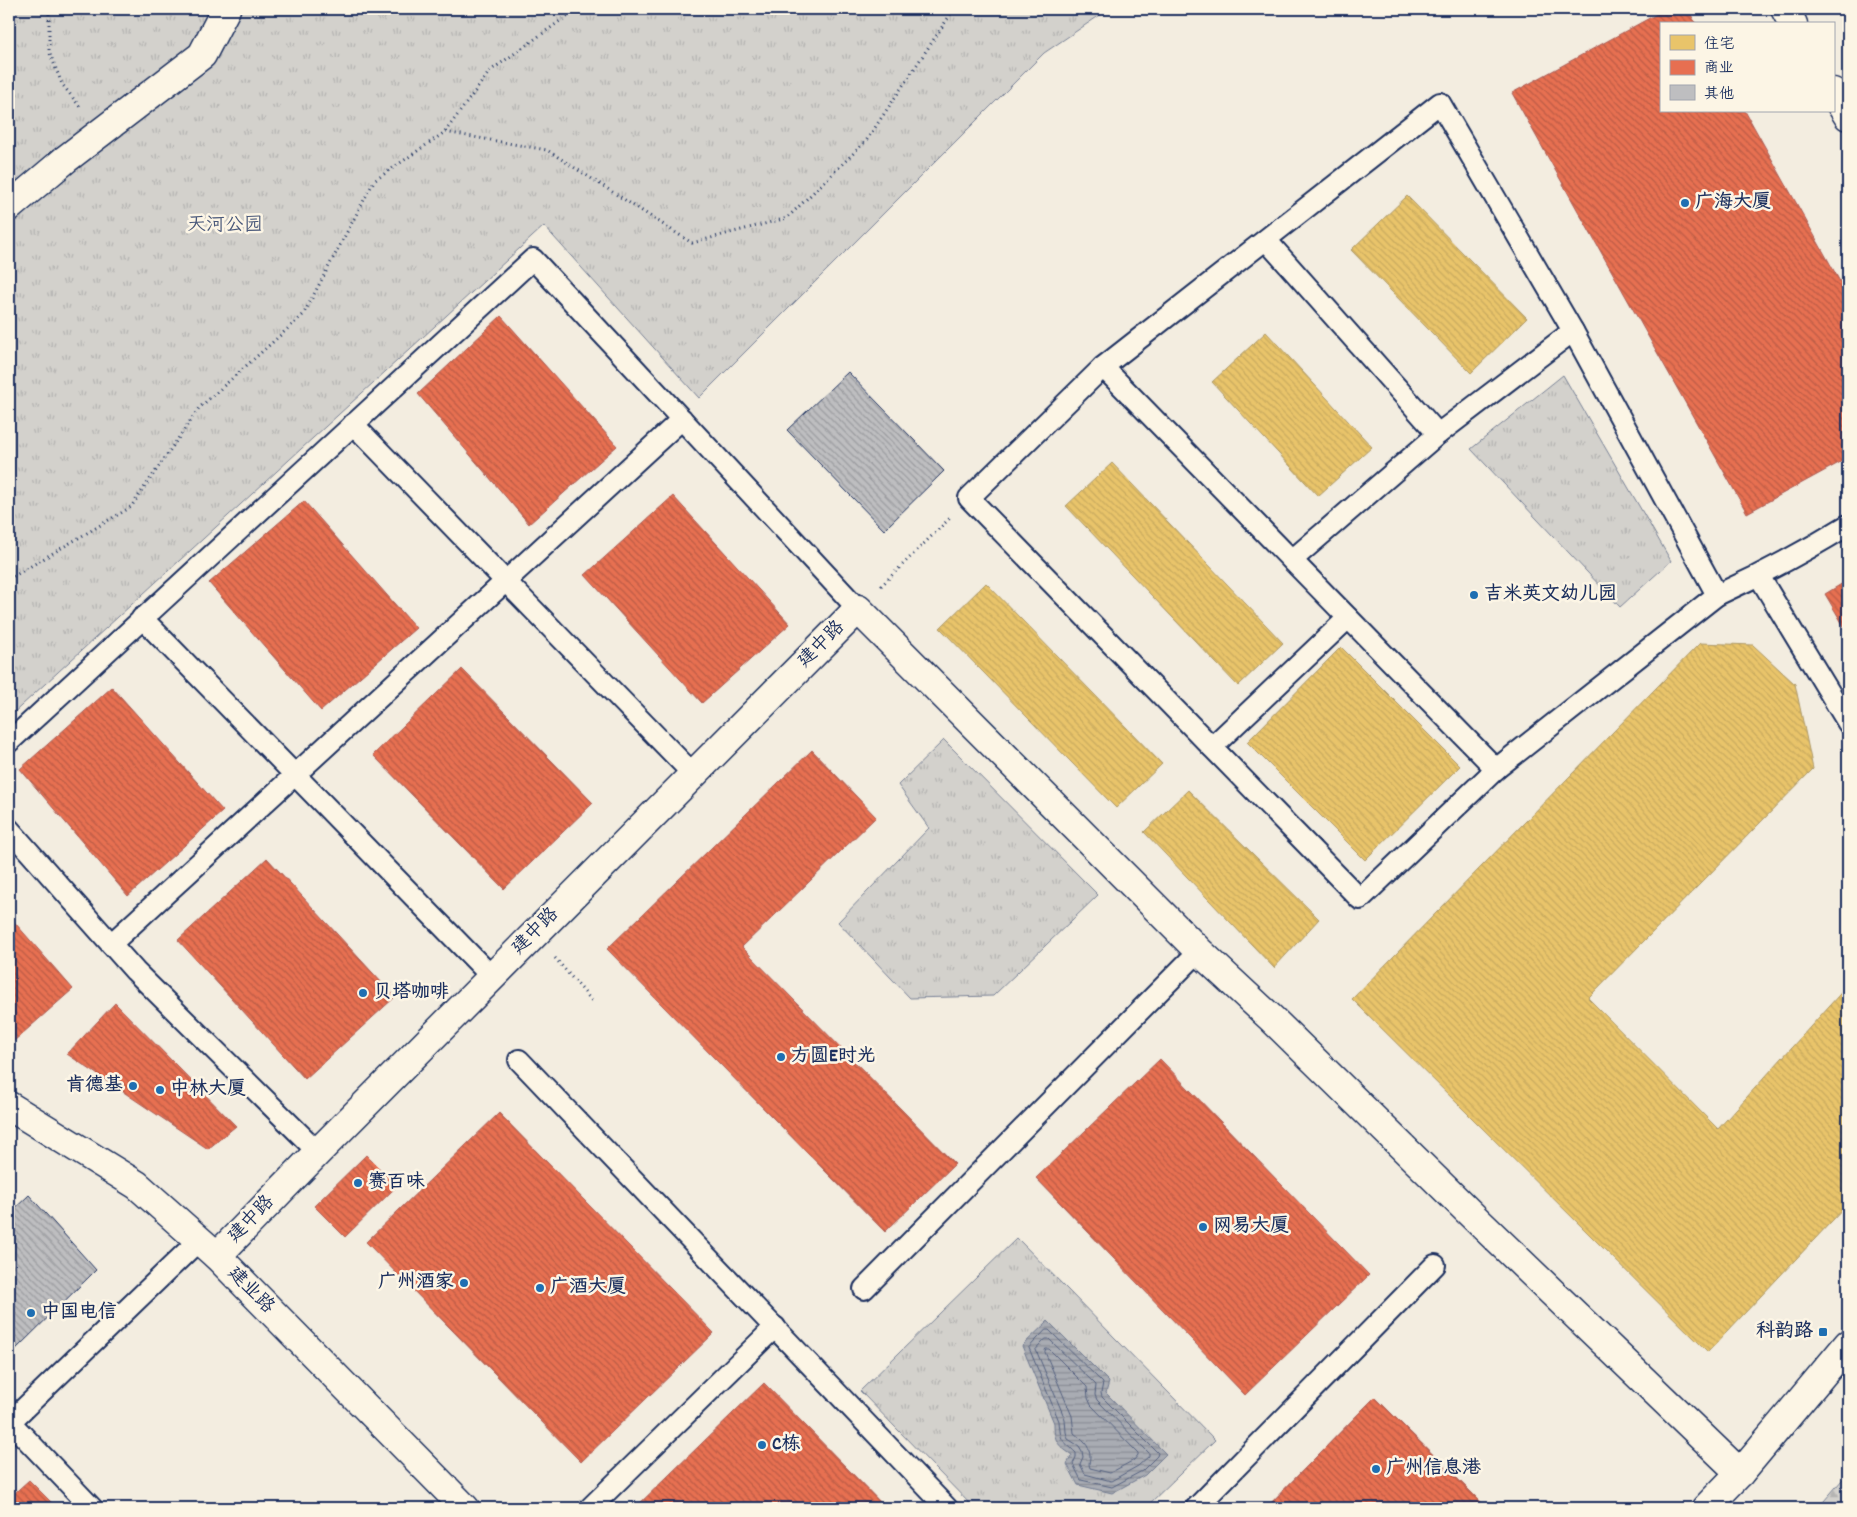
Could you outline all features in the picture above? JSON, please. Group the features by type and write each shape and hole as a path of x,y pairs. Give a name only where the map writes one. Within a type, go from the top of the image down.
{"main road":[{"path":"9,207 100,133 202,55 226,9"},
{"path":"1785,9 1792,22"},
{"path":"1834,94 1848,116"},
{"path":"858,609 1199,951 1272,1019 1479,1222 1740,1473"},
{"name":"建中路","path":"208,1249 318,1152 858,609"},
{"name":"建业路","path":"9,1106 137,1185 208,1249 465,1508"},
{"path":"1706,1508 1740,1473 1848,1344"}],"lane":[{"path":"1717,595 1573,331 1440,102 1103,367 969,498 1360,899 1496,769 1717,595 1759,576 1811,548 1848,525"},
{"path":"1266,240 1438,434"},
{"path":"9,742 533,259 858,609"},
{"path":"1292,560 1438,434 1573,331"},
{"path":"1103,367 1496,769"},
{"path":"111,944 682,419"},
{"path":"354,424 693,774"},
{"path":"1759,576 1848,724"},
{"path":"142,618 492,977"},
{"path":"1212,747 1348,618"},
{"path":"9,829 135,971 318,1152"},
{"path":"864,1289 1199,951"},
{"path":"519,1060 947,1508"},
{"name":"建中路","path":"9,1423 208,1249"},
{"path":"1196,1508 1435,1265"},
{"path":"590,1508 775,1327"},
{"path":"9,1423 92,1508"}],"path":[{"path":"49,9 49,52 62,84 100,133"},
{"path":"9,579 131,507 200,408 303,316 374,181 445,132 490,71 578,9"},
{"path":"445,132 547,150 692,243 788,218 866,141 954,9"},
{"path":"858,609 934,534"},
{"path":"535,934 592,1001"}],"green space":[{"name":"天河公园","path":"9,9 1109,9 1044,53 699,398 544,226 9,717"},
{"path":"1563,375 1671,561 1620,607 1471,449"},
{"path":"944,740 1098,895 993,996 910,998 838,922 929,828 898,785"},
{"path":"1017,1238 1215,1440 1145,1508 974,1508 860,1391"},
{"path":"1848,1473 1848,1508 1818,1508"}],"water":[{"path":"1048,1321 1109,1382 1106,1393 1166,1454 1145,1475 1112,1493 1078,1485 1067,1464 1072,1455 1057,1442 1054,1423 1022,1346"}],"building: 住宅":[{"path":"1407,196 1527,318 1471,373 1351,250"},
{"path":"1266,332 1372,447 1318,496 1212,382"},
{"path":"1112,463 1283,643 1238,686 1066,506"},
{"path":"986,583 1162,764 1116,808 940,628"},
{"path":"1700,643 1753,645 1795,684 1813,769 1588,998 1718,1129 1848,985 1848,1204 1708,1352 1352,999"},
{"path":"1341,647 1460,766 1365,860 1247,742"},
{"path":"1188,790 1319,919 1274,968 1144,832"}],"building: 商业":[{"name":"广海大厦","path":"1666,9 1688,9 1695,22 1660,22 1660,112 1746,112 1848,296 1848,458 1747,513 1512,93"},
{"path":"501,316 617,446 529,524 418,394"},
{"path":"673,496 790,624 702,703 585,575"},
{"path":"304,501 416,628 321,711 209,583"},
{"path":"1848,580 1848,633 1825,594"},
{"path":"462,669 593,803 504,889 373,755"},
{"path":"112,687 223,811 128,896 20,769"},
{"name":"方圆E时光","path":"812,750 876,817 742,947 955,1164 885,1232 607,949"},
{"path":"267,858 395,997 305,1079 178,940"},
{"path":"9,916 73,989 14,1041 9,1035"},
{"name":"中林大厦","path":"115,1003 236,1126 208,1149 67,1054"},
{"name":"网易大厦","path":"1160,1059 1369,1275 1245,1395 1036,1178"},
{"name":"广酒大厦","path":"499,1113 714,1333 581,1462 366,1242"},
{"path":"366,1155 397,1186 345,1237 314,1206"},
{"name":"C栋","path":"764,1383 886,1508 636,1507"},
{"name":"广州信息港","path":"1375,1397 1408,1430 1487,1508 1266,1508"},
{"name":"广州信息港","path":"1375,1397 1408,1430 1487,1508 1266,1508"},
{"path":"29,1480 57,1508 9,1508 9,1498"}],"building: 其他":[{"path":"848,372 944,471 884,530 787,430"},
{"name":"中国电信","path":"29,1195 96,1270 9,1356 9,1214"}],"place":[{"name":"广海大厦","path":"1685,203"},
{"name":"吉米英文幼儿园","path":"1474,595"},
{"name":"贝塔咖啡","path":"363,993"},
{"name":"方圆E时光","path":"781,1057"},
{"name":"肯德基","path":"133,1086"},
{"name":"中林大厦","path":"160,1090"},
{"name":"赛百味","path":"358,1183"},
{"name":"网易大厦","path":"1203,1227"},
{"name":"广州酒家","path":"464,1283"},
{"name":"广酒大厦","path":"540,1288"},
{"name":"中国电信","path":"31,1313"},
{"name":"科韵路","path":"1823,1332"},
{"name":"C栋","path":"762,1445"},
{"name":"广州信息港","path":"1376,1469"}]}
